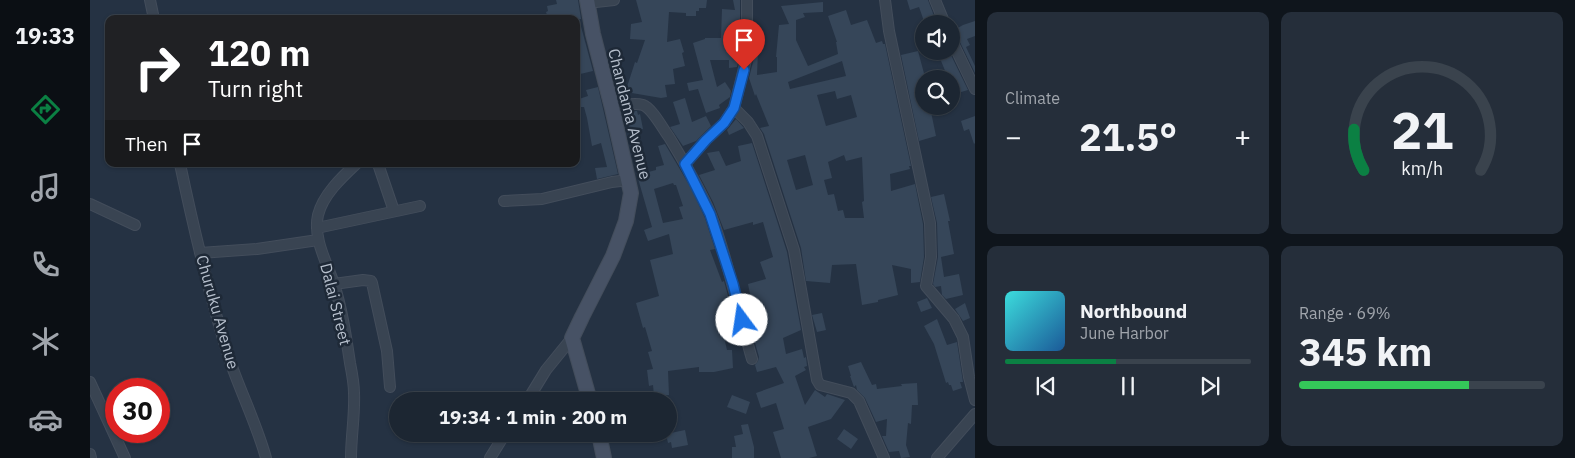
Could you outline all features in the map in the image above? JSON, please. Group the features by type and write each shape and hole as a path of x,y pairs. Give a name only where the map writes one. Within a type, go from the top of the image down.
{"street":[{"path":"150,0 153,15"},
{"path":"587,1 614,0"},
{"path":"685,164 724,123 734,108 747,56 748,0"},
{"path":"884,0 930,223 931,256 926,286 954,319 963,337 969,377 975,400"},
{"path":"935,0 941,15"},
{"name":"Chandama Avenue","path":"572,338 613,256 620,238 632,193 612,108 596,51 587,1"},
{"path":"960,58 975,89"},
{"path":"612,108 633,104 644,105 652,112 685,164 710,214 733,284 752,359"},
{"path":"734,108 748,122 757,136 794,250 817,380 820,385 851,393 859,400 884,458"},
{"name":"Churuku Avenue","path":"181,167 219,326 266,458"},
{"name":"Dalai Street","path":"352,458 354,392 342,314 334,284 318,240 318,216 324,199 353,167"},
{"path":"379,167 394,211"},
{"path":"504,201 542,199 612,182 629,180"},
{"path":"90,204 135,225"},
{"path":"318,228 420,206"},
{"path":"200,253 257,249 318,240"},
{"path":"334,284 363,280 371,281 387,351 390,388"},
{"path":"533,392 546,370 572,338"},
{"path":"572,338 587,392"},
{"path":"90,382 125,458"},
{"path":"936,458 975,414"},
{"path":"490,458 500,442"},
{"path":"601,442 604,458"},
{"path":"90,454 91,458"}],"building":[{"path":"556,0 578,0 581,19 580,15 572,14 547,15 547,6 557,4"},
{"path":"636,0 707,0 706,8 699,8 699,11 696,11 696,16 686,16 686,13 669,12 667,42 680,39 684,52 682,53 685,66 673,69 675,84 665,85 667,97 661,98 626,92 628,98 622,99 619,88 616,89 612,74 620,72 623,86 626,90 635,62 637,63 645,40 630,39 631,24 642,22"},
{"path":"733,0 740,0 740,55 737,67 729,68 729,60 710,60 717,87 725,82 731,91 730,97 719,105 720,108 706,113 698,89 689,91 687,83 703,80 693,43 705,38 721,38 722,9 735,10"},
{"path":"907,0 928,0 934,15 922,15 919,7 910,10"},
{"path":"823,2 823,12 803,13 805,17 796,20 796,40 808,66 838,54 837,42 828,16 846,10 851,25 867,20 876,43 882,41 885,44 911,166 909,166 910,169 890,174 891,191 915,184 923,224 924,257 920,282 911,283 911,269 892,265 898,295 862,305 856,264 832,265 830,283 806,281 801,248 764,134 760,128 769,126 749,78 754,50 758,50 757,75 777,72 776,57 779,25 789,24 781,6","holes":["842,61 846,76 790,89 788,82","835,91 837,99 851,95 857,117 826,126 817,95","805,155 813,185 796,190 787,160","844,155 846,161 862,157 864,218 845,218 843,210 838,211 834,194 828,195 824,180 832,178 828,162"]},
{"path":"975,21 975,36 967,39 970,45 966,47 975,66 975,73 960,42 960,27"},
{"path":"580,23 593,71 580,74"},
{"path":"915,52 915,60 920,60 923,70 915,70 915,115 932,115 936,136 919,141 901,55"},
{"path":"941,60 953,60 958,70 945,70"},
{"path":"960,74 968,90 960,92"},
{"path":"598,87 618,174 597,179 595,168 607,167 601,143 592,146 584,107 581,107 580,99 588,96 586,90"},
{"path":"685,98 692,122 706,116 711,126 696,141 683,146 670,127 680,124 673,102"},
{"path":"637,111 638,115 640,114 643,129 630,132 625,112"},
{"path":"975,116 974,144 969,129 964,131 961,121"},
{"path":"736,119 744,128 729,135 727,130"},
{"path":"752,143 787,252 801,330 783,338 786,354 802,349 804,358 806,357 807,366 804,367 806,370 795,376 805,405 815,390 825,397 827,394 845,400 831,419 808,427 817,456 809,458 781,458 773,432 784,429 776,403 761,408 756,393 784,383 776,367 757,372 755,365 759,357 749,321 755,319 748,284 766,279 760,262 773,257 763,222 753,225 753,222 724,230 713,202 699,175 715,170 707,153 719,151 726,166 741,161 738,146"},
{"path":"665,144 691,188 705,218 715,249 710,250 722,282 724,281 738,333 724,337 727,350 732,350 733,368 714,372 699,372 699,367 668,371 669,392 654,392 653,385 649,386 647,370 653,369 648,352 652,351 636,303 659,296 650,260 673,254 669,234 648,241 644,230 652,227 637,175 656,170 656,167 664,165 658,146","holes":["673,183 676,185 683,206 679,207 683,219 663,223 654,189"]},
{"path":"944,194 954,254 941,257 944,277 959,274 963,295 946,299 942,295 941,286 935,287 933,284 938,257 937,223 931,197"},
{"path":"927,298 932,308 921,312 917,302"},
{"path":"965,303 970,318 963,321 955,309"},
{"path":"822,313 826,330 817,332 812,315"},
{"path":"937,319 947,345 957,342 963,382 960,382 962,388 953,391 951,385 948,382 946,383 934,344 924,326"},
{"path":"861,362 872,385 876,384 877,389 917,383 918,405 912,405 911,424 908,423 906,445 910,457 901,458 899,451 889,452 882,436 886,436 887,419 876,422 865,398 857,390 856,385 854,387 848,366"},
{"path":"732,395 750,402 746,414 727,407"},
{"path":"748,424 754,447 754,458 732,458 732,447 736,447 734,436 743,434 741,425"},
{"path":"844,429 858,439 851,449 837,439"},
{"path":"685,430 688,445 672,448 671,442 677,442 677,432"}],"route":[{"path":"742,320 733,284 710,214 685,164 724,123 734,108 744,70"}]}
